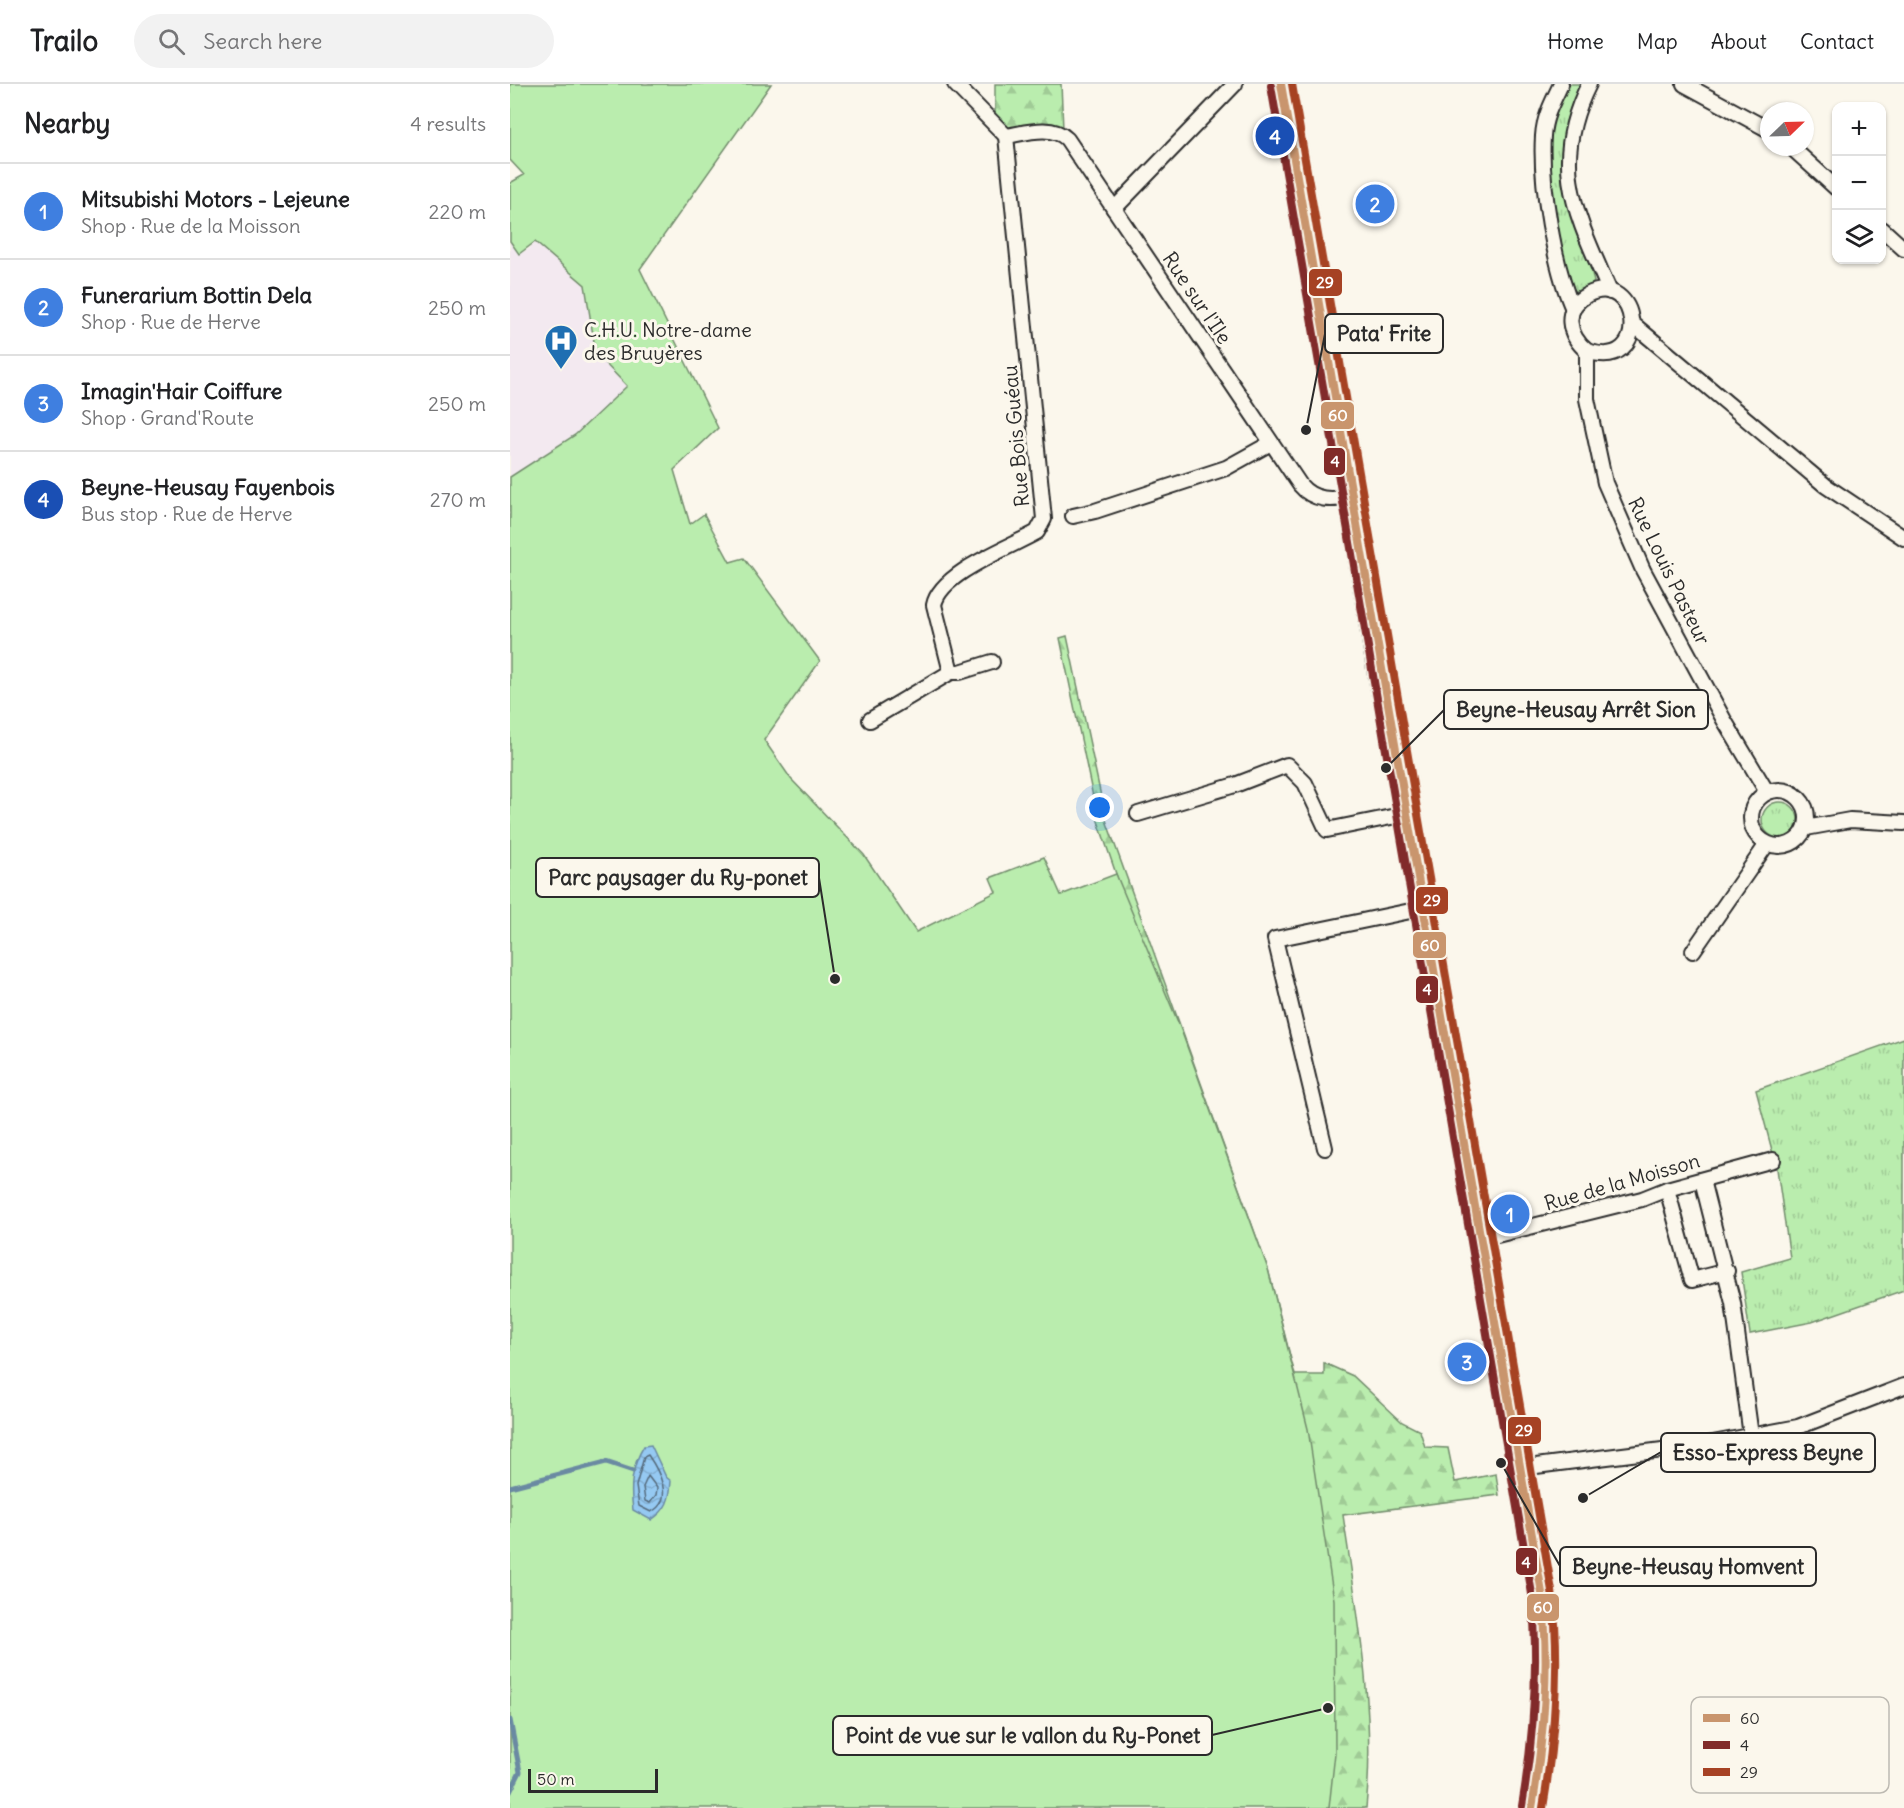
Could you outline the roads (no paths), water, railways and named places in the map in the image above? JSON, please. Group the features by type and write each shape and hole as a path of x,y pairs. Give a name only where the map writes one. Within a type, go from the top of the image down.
{"main road":[{"path":"1281,84 1542,1593 1547,1639 1547,1701 1532,1808"}],"street":[{"path":"955,84 1006,136"},
{"path":"1114,209 1235,84"},
{"path":"1561,84 1548,110 1543,134 1543,157 1564,287 1573,309"},
{"path":"1589,84 1572,124 1568,162 1572,194 1581,225 1610,292 1626,303 1633,324 1826,486 1904,538"},
{"path":"1684,84 1760,125"},
{"name":"Rue sur l'Ile","path":"1006,136 1051,130 1060,132 1300,485 1311,496 1329,499 1352,497"},
{"name":"Rue Bois Guéau","path":"951,672 934,605 936,595 951,579 1037,532 1044,519 1006,136"},
{"path":"1801,156 1832,184"},
{"path":"1886,233 1904,249"},
{"path":"1610,292 1590,294 1573,309 1570,319 1572,334 1577,343 1597,355 1613,353 1628,340 1633,324"},
{"name":"Rue Louis Pasteur","path":"1587,351 1587,399 1605,483 1643,570 1724,720 1767,792"},
{"path":"1073,516 1095,511 1226,468 1271,443"},
{"path":"870,720 951,672 992,662"},
{"path":"1138,814 1235,785 1287,765 1305,783 1327,830 1406,814"},
{"path":"1786,790 1802,801 1808,819 1806,828 1800,838 1790,844 1779,846 1767,844 1753,828 1751,818 1758,798 1767,792 1786,790"},
{"path":"1806,828 1850,820 1904,823"},
{"path":"1693,951 1767,844"},
{"path":"1324,1148 1275,939 1425,908"},
{"name":"Rue de la Moisson","path":"1481,1239 1641,1199 1667,1189 1773,1160"},
{"path":"1702,1179 1727,1271 1752,1436"},
{"path":"1667,1189 1692,1280 1727,1271"},
{"path":"1520,1468 1752,1436 1798,1427 1904,1386"}],"water":[{"path":"651,1445 666,1477 671,1481 667,1504 651,1520 633,1510 632,1477 644,1446"}],"waterway":[{"path":"510,1487 606,1462 633,1471"},
{"path":"510,1720 520,1772 510,1792"}],"place":[{"name":"Beyne-Heusay Fayenbois","path":"1275,136"},
{"name":"Funerarium Bottin Dela","path":"1375,204"},
{"name":"C.H.U. Notre-dame des Bruyères","path":"561,370"},
{"name":"Pata' Frite","path":"1306,430"},
{"name":"Beyne-Heusay Arrêt Sion","path":"1386,768"},
{"name":"Parc paysager du Ry-ponet","path":"835,979"},
{"name":"Mitsubishi Motors - Lejeune","path":"1510,1214"},
{"name":"Imagin'Hair Coiffure","path":"1467,1362"},
{"name":"Beyne-Heusay Homvent","path":"1501,1463"},
{"name":"Esso-Express Beyne","path":"1583,1498"},
{"name":"Point de vue sur le vallon du Ry-Ponet","path":"1328,1708"}]}
